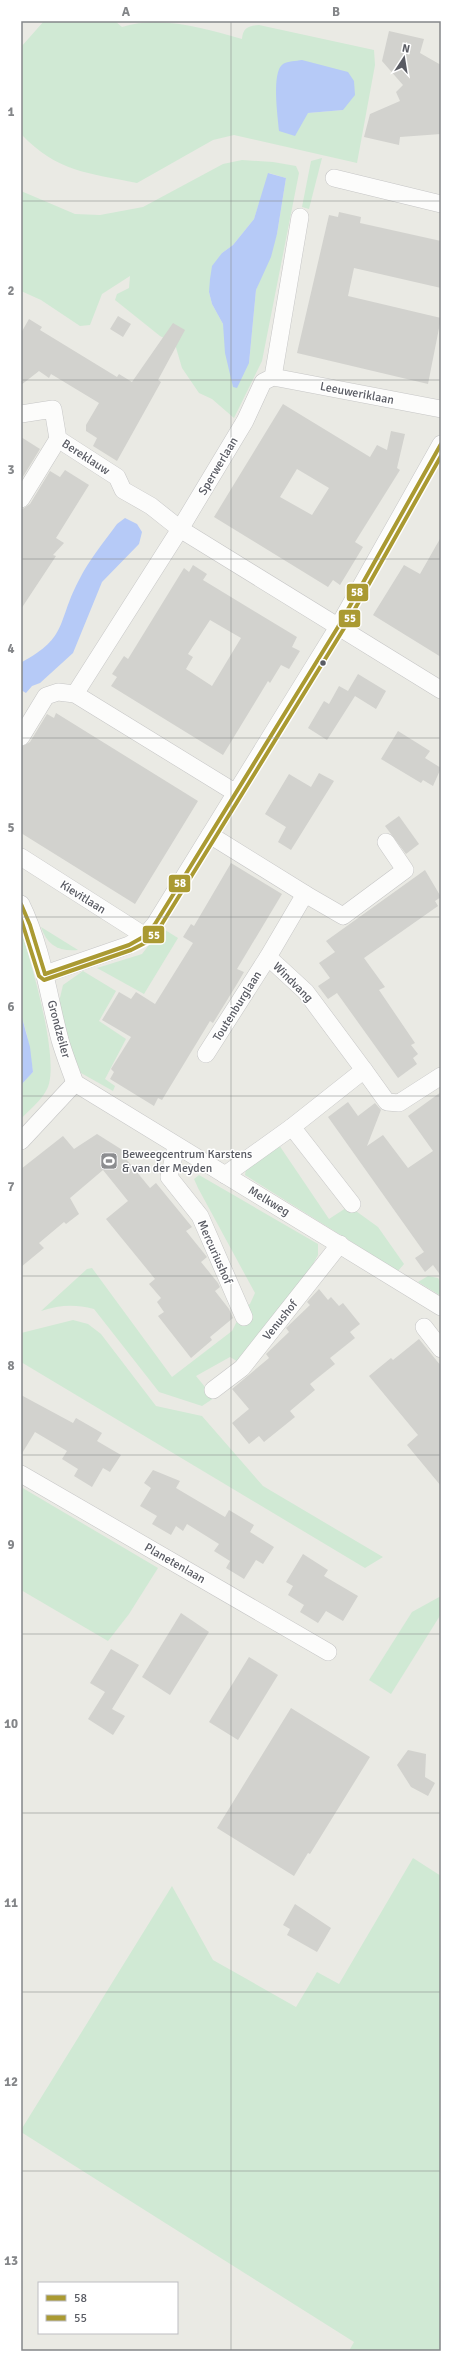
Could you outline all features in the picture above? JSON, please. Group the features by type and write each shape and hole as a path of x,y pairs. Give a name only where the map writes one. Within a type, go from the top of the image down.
{"street":[{"path":"334,178 441,204"},
{"path":"273,377 300,217"},
{"name":"Leeuweriklaan","path":"273,377 441,409"},
{"name":"Sperwerlaan","path":"75,694 180,529 245,421 263,382 273,377"},
{"name":"Bereklauw","path":"21,414 53,409 58,438 117,477 123,490 151,506 180,529 441,690"},
{"path":"21,500 58,438"},
{"path":"45,974 129,945 145,936 155,924 338,627 441,444"},
{"path":"21,736 46,696 58,692 75,694 236,793"},
{"path":"210,835 343,916 405,870 386,842"},
{"name":"Kievitlaan","path":"21,857 145,936"},
{"name":"Windvang","path":"305,894 268,957 306,992 387,1102 399,1103 441,1076"},
{"name":"Grondzeiler","path":"21,904 30,925 45,974 60,1041 75,1083"},
{"name":"Toutenburglaan","path":"206,1054 268,957"},
{"path":"225,1175 292,1127 364,1070"},
{"path":"21,1141 75,1083"},
{"name":"Melkweg","path":"75,1083 176,1147 340,1244 441,1307"},
{"path":"292,1127 352,1204"},
{"name":"Mercuriushof","path":"176,1147 169,1177 200,1216 244,1317"},
{"name":"Venushof","path":"213,1390 242,1368 340,1244"},
{"path":"424,1327 441,1349"},
{"name":"Planetenlaan","path":"21,1474 328,1652"}],"green space":[{"path":"44,21 115,21 122,27 152,22 182,24 242,39 247,28 259,25 374,50 375,65 357,163 234,135 213,140 137,183 74,169 47,156 34,147 21,134 21,47","holes":["284,64 343,110 308,113"]},
{"path":"322,158 309,209 302,207 311,161"},
{"path":"242,160 273,162 296,166 299,173 262,361 234,418 212,399 199,393 182,368 175,344 160,336 115,300 117,294 129,288 130,276 102,294 90,325 80,326 41,300 21,291 21,191 75,214 100,215 143,207 223,164","holes":["269,173 286,178 277,234 256,290 249,363 225,334 223,324 212,304 209,292 222,253 233,245 254,219"]},
{"path":"41,927 78,950 65,950 50,943"},
{"path":"162,928 178,938 144,994 97,968 142,954"},
{"path":"21,931 37,987 48,1035 50,1076 45,1093 21,1119 21,1085 33,1072 27,1035 21,1014"},
{"path":"83,971 116,991 99,1021 126,1039 105,1079 115,1086 113,1091 81,1073 72,1051 59,1002 63,985"},
{"path":"279,1145 329,1219 349,1206 378,1227 404,1264 398,1271 245,1175 246,1168"},
{"path":"199,1175 318,1244 318,1255 304,1280 240,1363 230,1357 196,1376 214,1398 202,1406 159,1392 94,1309 80,1306 67,1306 54,1307 41,1311 87,1269 92,1268 172,1377 232,1331 238,1319 239,1309 250,1304 255,1293 198,1188 194,1179"},
{"path":"428,1276 438,1278 441,1283 441,1296 418,1282"},
{"path":"73,1320 88,1324 101,1334 156,1406 202,1416 263,1486 383,1557 365,1568 21,1362 21,1333"},
{"path":"21,1487 158,1568 129,1614 108,1641 21,1590"},
{"path":"441,1596 441,1614 391,1694 369,1680 412,1612"},
{"path":"413,1858 441,1876 441,2351 349,2351 354,2342 21,2132 21,2130 172,1886 213,1960 296,2007 317,1972 339,1984"}],"water":[{"path":"302,60 348,72 354,81 355,95 343,110 308,113 295,136 279,131 276,85 279,69 283,64"},
{"path":"268,173 286,178 277,234 271,257 256,290 249,363 237,388 233,387 225,353 223,324 212,304 209,292 210,279 212,266 222,253 233,245 254,219"},
{"path":"125,518 137,524 142,532 139,544 102,582 73,653 40,683 32,686 26,693 21,690 22,662 37,653 55,636 60,627 72,594 87,565 117,524"},
{"path":"21,1014 30,1047 33,1072 21,1085"}],"building":[{"path":"389,31 424,39 420,53 441,65 441,134 400,137 399,145 364,137 370,114 400,101 396,92 403,85 382,61"},
{"path":"339,212 361,217 360,223 441,241 441,288 354,268 348,296 441,318 428,384 297,353 329,215 338,217"},
{"path":"118,316 131,324 123,337 110,329"},
{"path":"29,319 42,327 40,330 117,377 119,374 132,382 173,323 185,330 158,380 161,382 117,461 93,446 97,438 86,431 86,425 99,403 51,374 49,378 39,371 21,385 21,333"},
{"path":"283,404 370,457 377,445 387,450 391,431 405,434 397,468 400,470 355,542 363,547 340,585 333,580 328,587 214,517","holes":["297,469 329,488 312,515 280,497"]},
{"path":"21,437 40,449 21,480"},
{"path":"65,470 89,485 56,538 64,543 53,555 56,556 21,609 21,510 30,504 50,471 60,477"},
{"path":"441,537 441,657 373,615 404,565 420,574"},
{"path":"193,565 207,574 203,580 297,637 292,647 300,651 289,669 281,665 270,683 268,681 223,755 111,686 117,677 112,674 124,656 128,659 184,568 189,572","holes":["210,620 241,638 212,686 186,669 193,657 188,654"]},
{"path":"358,674 386,691 376,709 355,696 327,740 308,728 324,701 329,704 339,686 348,691"},
{"path":"56,713 198,801 135,904 21,833 21,747 30,742 47,714 54,718"},
{"path":"398,731 430,751 425,758 441,768 433,786 423,780 421,783 381,759"},
{"path":"319,773 334,781 291,850 278,842 286,827 265,814 289,774 311,787"},
{"path":"399,816 419,844 406,854 385,826"},
{"path":"231,863 282,894 237,969 244,972 237,984 213,1023 210,1021 162,1100 158,1098 154,1106 110,1079 114,1072 111,1069 131,1037 102,1020 119,992 131,999 136,992 155,1004 193,943 183,937 191,924 194,926"},
{"path":"425,870 441,897 435,901 438,906 364,958 385,987 379,990 415,1043 411,1045 418,1054 413,1058 417,1064 398,1078 337,993 328,999 318,986 330,978 319,963 335,952 326,941"},
{"path":"441,1092 441,1276 433,1265 425,1272 415,1258 424,1252 328,1117 348,1102 358,1116 375,1103 381,1110 367,1146 383,1135 408,1168 433,1151 408,1116"},
{"path":"97,1134 124,1151 122,1154 150,1188 156,1183 192,1227 186,1231 207,1257 201,1262 220,1287 215,1291 229,1309 233,1318 210,1337 212,1340 191,1358 158,1316 164,1312 157,1302 161,1298 149,1284 155,1279 106,1219 128,1201 103,1170 70,1198 79,1214 66,1224 64,1222 39,1243 44,1248 21,1267 21,1169 63,1136 74,1149"},
{"path":"319,1289 328,1300 331,1297 339,1306 343,1303 360,1324 350,1332 355,1338 330,1358 335,1364 310,1384 315,1390 290,1411 295,1417 264,1442 259,1436 249,1444 232,1423 249,1409 232,1389 269,1358 266,1354 289,1332 286,1328 310,1305 307,1302"},
{"path":"419,1339 441,1366 441,1486 407,1445 418,1435 369,1376 391,1358 393,1360"},
{"path":"21,1395 73,1423 76,1418 102,1433 97,1441 121,1455 110,1472 103,1468 92,1487 74,1476 78,1469 62,1459 67,1451 35,1432 21,1455"},
{"path":"153,1470 180,1481 176,1488 225,1517 229,1510 254,1525 250,1532 274,1547 263,1564 256,1560 244,1579 226,1568 230,1561 214,1551 219,1544 187,1524 183,1531 176,1526 171,1535 152,1524 157,1516 140,1506 151,1488 144,1483"},
{"path":"303,1554 328,1570 324,1576 358,1596 343,1621 326,1611 318,1623 300,1612 304,1605 288,1595 293,1586 286,1582"},
{"path":"181,1613 209,1632 170,1695 142,1677"},
{"path":"111,1649 139,1665 112,1709 125,1716 113,1735 88,1719 105,1692 90,1683"},
{"path":"249,1657 278,1675 238,1740 209,1722"},
{"path":"291,1708 370,1757 310,1854 308,1853 294,1876 217,1828"},
{"path":"408,1750 426,1754 425,1777 435,1783 428,1796 411,1787 397,1765"},
{"path":"295,1904 331,1928 317,1952 287,1935 290,1929 283,1925"}],"transit line":[{"name":"58","path":"45,974 129,945 145,936 155,924 338,627 441,444"},
{"name":"55","path":"21,919 39,976 44,980 131,950 149,941 160,927 343,630 441,456"},
{"name":"58","path":"21,904 30,925 45,974"}],"place":[{"name":"Beweegcentrum Karstens & van der Meyden","path":"109,1161"}]}
